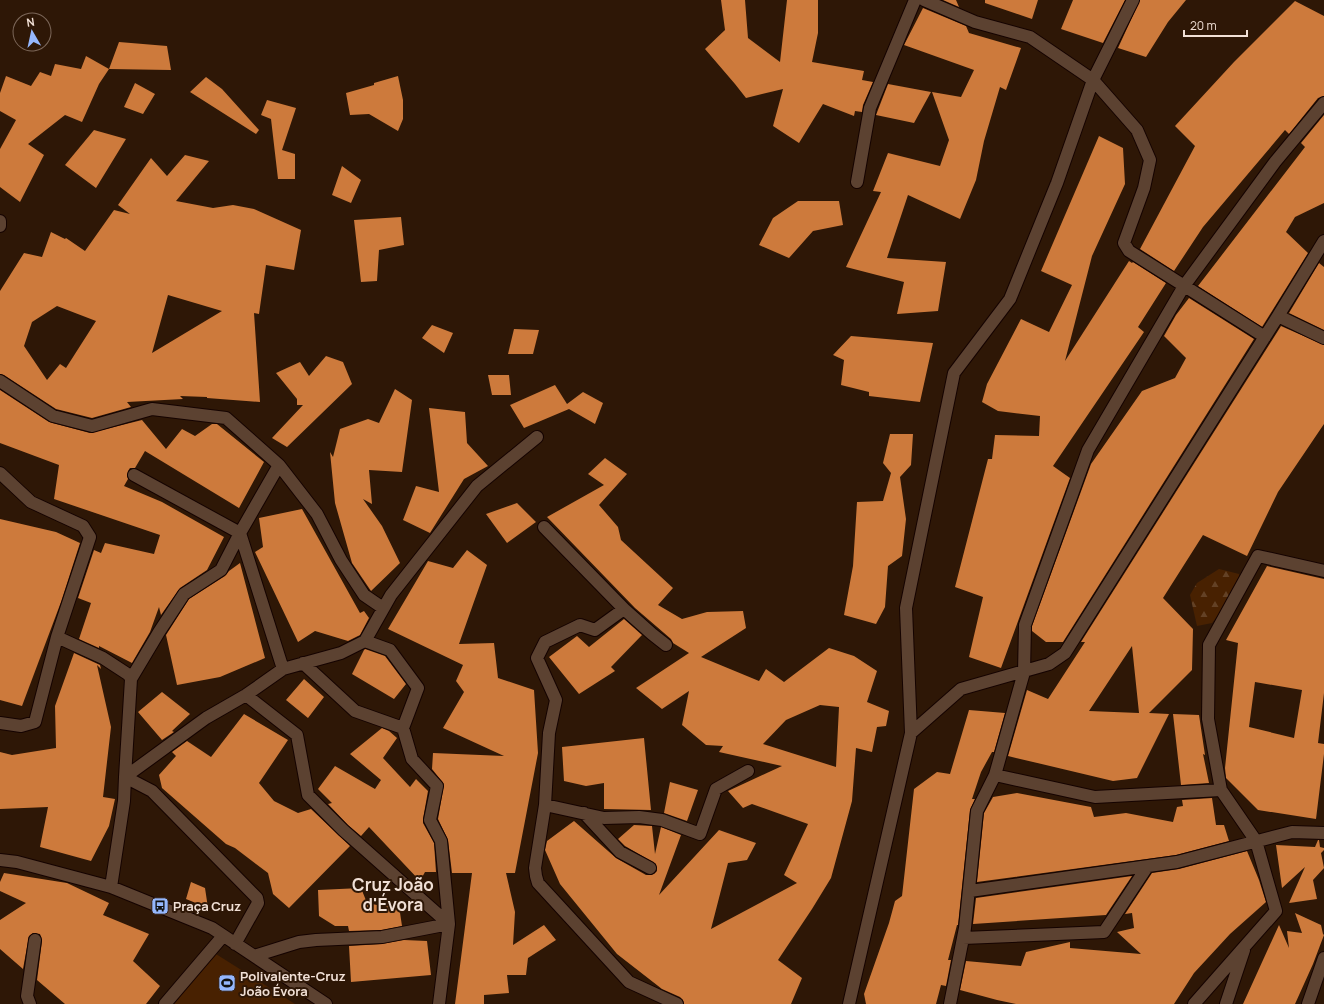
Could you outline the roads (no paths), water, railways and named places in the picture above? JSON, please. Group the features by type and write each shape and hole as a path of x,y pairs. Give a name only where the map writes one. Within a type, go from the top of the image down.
{"street":[{"path":"857,182 870,108 915,0"},
{"path":"924,0 975,22 1030,37 1093,80 1137,130 1150,160 1144,188 1124,243 1129,251 1265,337"},
{"path":"849,1004 911,733 906,608 954,373 1010,299 1057,183 1093,80 1133,0"},
{"path":"950,1004 963,938 970,890 977,811 995,775 1024,672 1025,625 1088,450 1184,286 1275,162 1324,103"},
{"path":"0,221 0,226"},
{"path":"911,733 961,689 1049,664 1064,653 1265,337 1324,241"},
{"path":"1278,316 1324,338"},
{"path":"0,381 53,416 92,426 152,409 226,418 279,465 317,514 341,560 364,595 383,608"},
{"path":"125,778 206,718 246,695 283,669 341,654 365,641 390,595 477,486 537,437"},
{"path":"111,886 124,801 132,679 159,632 184,594 221,570 240,533 279,465"},
{"path":"0,473 31,502 83,526 90,537 57,637 35,722 21,726 0,723"},
{"path":"134,475 240,533 283,669"},
{"path":"544,526 624,609 666,645"},
{"path":"1194,1004 1276,911 1256,841 1221,790 1208,719 1209,645 1258,556 1324,571"},
{"path":"624,609 595,630 580,625 545,642 537,658 556,700 549,733 545,805 535,868 536,876 538,883 629,982 677,1004"},
{"path":"57,637 103,658 129,675 132,679"},
{"path":"365,641 390,650 418,688 403,728 412,759 437,786 430,820 441,841 449,924 439,1004"},
{"path":"303,663 355,711 403,728"},
{"path":"246,695 297,735 308,795 343,830 449,924"},
{"path":"545,805 604,818 639,817 662,820 700,834 716,789 748,771"},
{"path":"995,775 1095,797 1221,790"},
{"path":"125,778 152,791 258,898 258,903 235,944"},
{"path":"584,813 620,852 650,868"},
{"path":"970,890 1177,862 1292,832 1324,833"},
{"path":"0,860 17,862 111,886 212,928 326,1004"},
{"path":"963,938 1104,932 1147,867"},
{"path":"254,956 299,942 382,937 449,924"},
{"path":"165,1004 223,936"},
{"path":"30,1004 27,996 35,940"},
{"path":"1226,1004 1246,945"},
{"path":"1308,1004 1324,958"}],"place":[{"name":"Praça Cruz","path":"160,906"},
{"name":"Polivalente-Cruz João Évora","path":"227,983"}],"district":[{"name":"Cruz João d'Évora","path":"393,894"}]}
